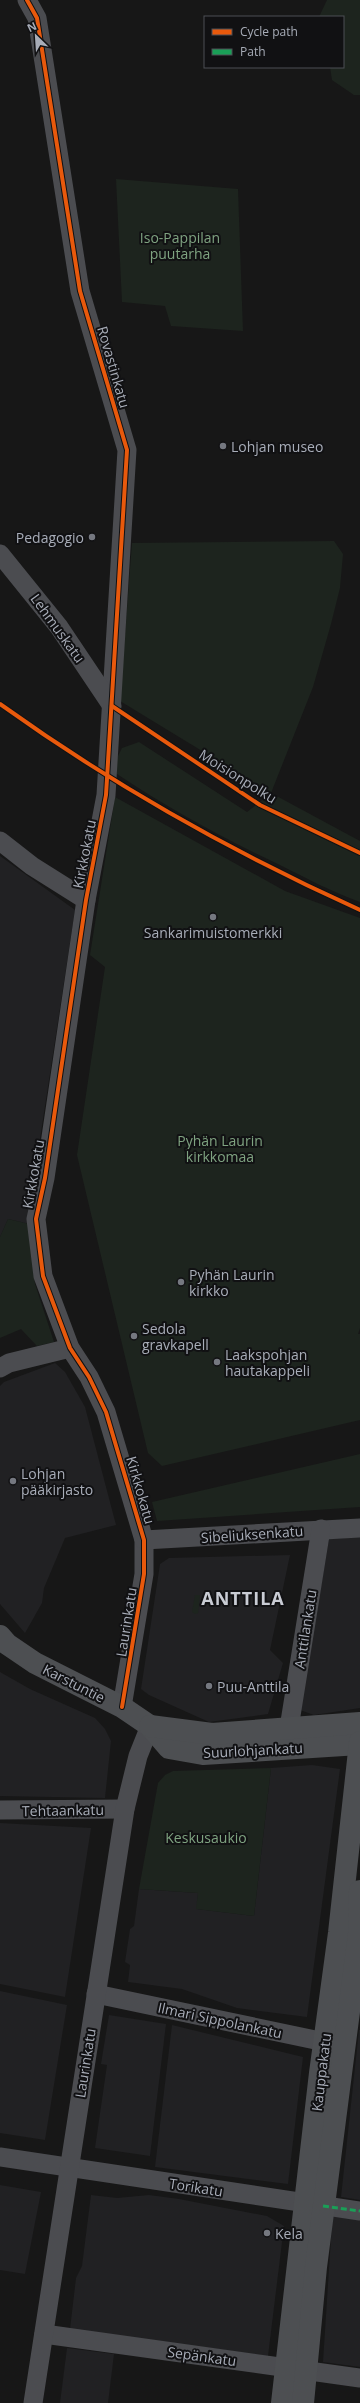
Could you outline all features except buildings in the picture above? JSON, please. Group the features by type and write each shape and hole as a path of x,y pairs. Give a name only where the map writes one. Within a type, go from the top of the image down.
{"main road":[{"name":"Karstuntie","path":"0,1636 7,1644 35,1663 122,1707 150,1726"},
{"name":"Suurlohjankatu","path":"150,1726 212,1734 289,1728 360,1738"},
{"name":"Suurlohjankatu","path":"150,1726 169,1748 203,1754 360,1738"},
{"name":"Kauppakatu","path":"353,1934 360,1738"},
{"name":"Kauppakatu","path":"282,2403 296,2369 314,2205 335,2044 360,1891"},
{"name":"Kauppakatu","path":"296,2369 303,2403"}],"street":[{"name":"Rovastinkatu","path":"27,0 37,18 80,292 127,450 109,744"},
{"name":"Lehmuskatu","path":"0,554 59,628 112,706"},
{"name":"Kirkkokatu","path":"109,744 106,795 86,900 45,1178 36,1219 43,1276 70,1348 89,1377 106,1412 144,1540"},
{"path":"0,841 32,866 86,900"},
{"path":"0,1368 9,1363 70,1348"},
{"name":"Sibeliuksenkatu","path":"144,1540 360,1528"},
{"name":"Anttilankatu","path":"289,1728 321,1530"},
{"name":"Laurinkatu","path":"122,1707 144,1574 144,1540"},
{"name":"Laurinkatu","path":"33,2403 68,2167 126,1809 138,1756 150,1726"},
{"name":"Tehtaankatu","path":"0,1810 126,1809"},
{"name":"Ilmari Sippolankatu","path":"96,1994 335,2044"},
{"name":"Torikatu","path":"0,2157 360,2211"},
{"name":"Sepänkatu","path":"44,2334 360,2378"}],"shaded area":[{"path":"0,856 75,910 30,1204 29,1224 8,1219 0,1237"},
{"path":"55,1363 65,1372 85,1407 116,1525 65,1538 44,1588 42,1603 25,1633 0,1604 0,1386 4,1382"},
{"path":"360,1537 360,1708 314,1715 300,1710 329,1539"},
{"path":"290,1555 270,1650 283,1663 268,1714 209,1722 149,1695 141,1689 160,1564 169,1558"},
{"path":"0,1672 30,1689 95,1718 105,1729 111,1741 105,1798 0,1796"},
{"path":"312,1765 340,1769 307,2017 237,2008 182,1989 128,1982 130,1965 125,1962 130,1929 134,1926 139,1889 198,1893 197,1909 254,1916 271,1768"},
{"path":"0,1823 91,1828 65,1997 0,1984"},
{"path":"0,1991 67,2005 45,2140 0,2133"},
{"path":"109,2015 166,2024 150,2156 95,2148 107,2065 101,2064"},
{"path":"172,2025 303,2057 288,2184 155,2167"},
{"path":"360,2030 360,2200 341,2197"},
{"path":"0,2185 41,2192 25,2274 0,2270"},
{"path":"91,2195 117,2198 149,2195 179,2199 267,2216 284,2226 268,2356 70,2329 76,2278 82,2266"},
{"path":"333,2207 360,2211 360,2367 323,2362"},
{"path":"67,2348 114,2354 108,2403 60,2403"}],"green space":[{"path":"327,0 360,0 360,95 354,95 332,80 330,68 344,68 344,16 319,16"},
{"name":"Iso-Pappilan puutarha","path":"116,179 238,189 243,331 171,326 165,306 122,302"},
{"path":"334,541 343,554 340,588 313,687 271,793 120,701 132,543"},
{"path":"139,742 247,812 271,793 360,841 360,902 329,889 259,855 176,811 117,774 116,760 122,748"},
{"name":"Pyhän Laurin kirkkomaa","path":"115,797 285,891 360,918 360,1328 358,1334 360,1334 360,1420 162,1466 148,1453 77,1155 105,967 90,955"},
{"path":"8,1219 29,1224 35,1284 54,1342 37,1346 21,1329 0,1338 0,1237"},
{"path":"360,1454 360,1507 157,1521 152,1502"},
{"path":"195,1595 200,1595 198,1613 195,1614 192,1612"},
{"name":"Keskusaukio","path":"271,1768 254,1916 196,1909 198,1893 139,1889 158,1783 165,1775 173,1771"}],"marked path":[{"path":"323,2206 360,2211"}],"cycle path":[{"path":"27,0 37,18 80,291 127,450 106,795 86,900 45,1178 36,1219 43,1276 70,1348 89,1377 106,1412 144,1540 144,1574 122,1707"},
{"path":"0,704 86,762 175,816 266,865 360,910"},
{"name":"Moisionpolku","path":"112,706 260,805 360,853"}],"place":[{"name":"Lohjan museo","path":"223,446"},
{"name":"Pedagogio","path":"92,537"},
{"name":"Sankarimuistomerkki","path":"213,917"},
{"name":"Pyhän Laurin kirkko","path":"181,1282"},
{"name":"Sedola gravkapell","path":"134,1336"},
{"name":"Laakspohjan hautakappeli","path":"217,1362"},
{"name":"Lohjan pääkirjasto","path":"13,1481"},
{"name":"Puu-Anttila","path":"209,1686"},
{"name":"Kela","path":"267,2233"}],"district":[{"name":"ANTTILA","path":"243,1598"}]}
